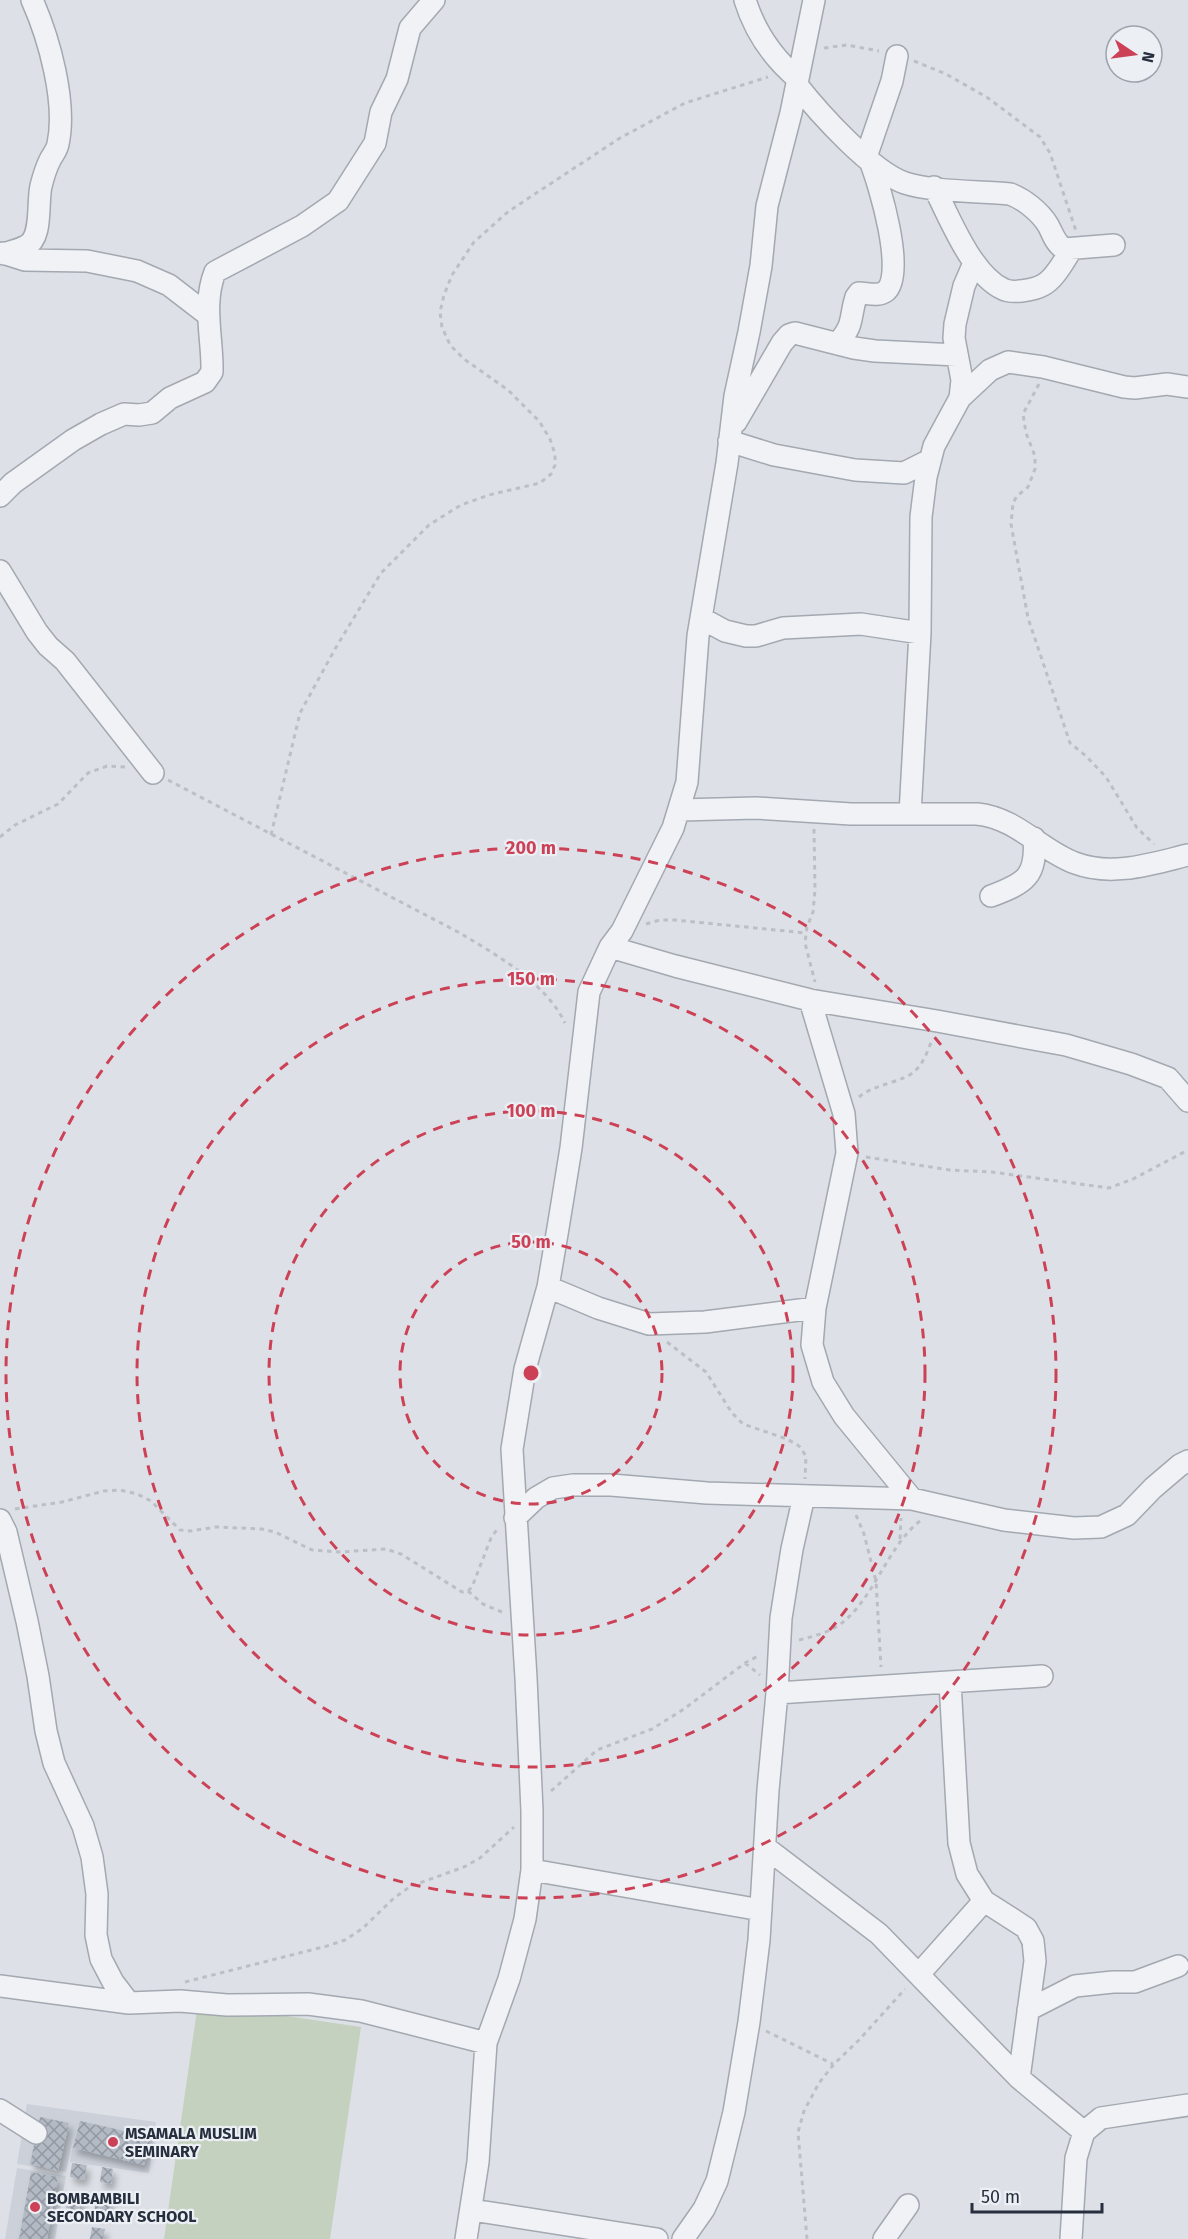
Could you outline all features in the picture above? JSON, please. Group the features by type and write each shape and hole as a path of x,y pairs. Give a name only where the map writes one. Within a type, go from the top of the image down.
{"street":[{"path":"2,253 27,246 34,240 37,231 38,205 46,168 58,144 55,69 49,43 32,0"},
{"path":"0,496 40,463 101,424 124,414 152,413 170,398 205,382 212,372 208,315 211,281 215,272 302,226 343,195 375,143 381,112 397,79 410,28 434,0"},
{"path":"745,0 760,36 820,112 868,159 900,181 934,187 1010,194 1018,197 1041,215 1058,245 1064,249 1114,245"},
{"path":"466,2239 478,2162 486,2043 525,1919 532,1870 532,1811 512,1449 525,1369 548,1287 571,1148 589,992 673,828 687,782 693,684 701,618 735,396 761,266 767,206 794,78 804,51 814,0"},
{"path":"837,344 852,324 856,297 859,294 877,295 885,292 890,284 893,270 893,252 881,191 868,159 892,81 897,56"},
{"path":"934,187 975,263 1006,291 1043,285 1076,249"},
{"path":"2,253 26,260 87,261 137,271 169,285 208,315"},
{"path":"910,814 920,633 921,517 934,446 960,398 962,380 954,338 955,324 964,286 975,263"},
{"path":"730,437 767,368 789,335 804,334 837,344 875,351 957,355"},
{"path":"960,398 990,370 1008,362 1043,367 1124,387 1167,384 1188,387"},
{"path":"730,437 774,455 855,470 904,472 930,460"},
{"path":"0,571 37,632 48,646 65,661 153,773"},
{"path":"701,618 725,631 746,636 756,636 783,628 861,624 920,633"},
{"path":"680,810 756,808 814,813 992,815 1010,822 1073,862 1089,867 1109,870 1178,857"},
{"path":"991,896 1019,883 1028,876 1035,858 1034,838"},
{"path":"616,939 675,966 815,1001 1066,1045 1131,1064 1168,1078 1188,1101"},
{"path":"815,1001 844,1114 847,1152 815,1308 812,1345 823,1382 844,1416 912,1499"},
{"path":"548,1287 598,1308 649,1324 705,1322 815,1308"},
{"path":"515,1518 536,1498 553,1488 573,1485 611,1485 707,1493 912,1499 1004,1520 1074,1528 1101,1527 1127,1515 1153,1488 1188,1461"},
{"path":"683,2239 704,2209 717,2181 734,2112 749,2022 761,1910 781,1618 792,1549 804,1496"},
{"path":"5,1515 6,1532 23,1600 46,1731 54,1763 83,1826 92,1857 97,1894 96,1935 101,1959 113,1982 129,2003"},
{"path":"777,1693 1042,1676"},
{"path":"950,1682 958,1843 967,1874 984,1901 1026,1928 1034,1941 1035,1961 1019,2078"},
{"path":"765,1847 879,1934 1019,2078 1084,2132"},
{"path":"532,1870 761,1910"},
{"path":"919,1974 984,1901"},
{"path":"1028,2010 1075,1986 1135,1982 1178,1966"},
{"path":"0,1986 129,2003 180,2001 227,2005 308,2004 361,2012 486,2043"},
{"path":"1071,2239 1076,2158 1084,2132 1101,2118 1188,2105"},
{"path":"0,2110 36,2133"},
{"path":"884,2239 908,2205"},
{"path":"472,2210 657,2239"}],"path":[{"path":"804,51 848,45 897,56 946,74 988,98 1041,137 1060,180 1076,249"},
{"path":"271,835 300,713 339,640 381,573 429,525 447,513 480,498 540,483 550,474 555,465 555,454 550,439 539,421 508,390 464,359 450,345 442,327 440,312 444,295 452,275 464,256 474,242 509,211 620,138 685,103 763,79 794,78"},
{"path":"1043,367 1036,393 1023,414 1026,433 1035,456 1035,470 1032,481 1017,496 1011,511 1014,542 1028,618 1070,743 1106,777 1137,828 1178,857"},
{"path":"0,837 15,825 58,804 88,773 107,766 153,773 419,910 500,957 545,995 567,1026"},
{"path":"814,813 815,890 806,943 815,1001"},
{"path":"616,939 660,920 807,933"},
{"path":"844,1114 867,1091 915,1072 924,1060 937,1021"},
{"path":"847,1152 909,1165 992,1172 1109,1188 1133,1179 1188,1150"},
{"path":"649,1324 667,1342 706,1372 732,1413 743,1424 787,1439 799,1446 806,1456 804,1496"},
{"path":"5,1515 104,1491 120,1490 137,1494 151,1501 180,1530 234,1527 262,1529 275,1532 312,1550 340,1552 386,1549 401,1554 456,1589 468,1592 492,1609 522,1614"},
{"path":"849,1497 864,1534 876,1581 882,1686"},
{"path":"180,1983 345,1940 363,1928 394,1898 411,1886 464,1867 480,1858 597,1750 652,1729 684,1709 745,1663 780,1645 818,1636 836,1627 856,1608 909,1529 923,1519 949,1508"},
{"path":"468,1592 491,1538 498,1527 515,1518"},
{"path":"807,2239 798,2132 804,2111 819,2083 834,2064 919,1974"},
{"path":"749,2022 834,2064"}],"shaded area":[{"path":"27,2104 156,2122 149,2173 70,2162 74,2136 66,2172 17,2164"},
{"name":"BOMBAMBILI SECONDARY SCHOOL","path":"17,2168 66,2176 55,2239 5,2239"}],"green space":[{"path":"198,2003 361,2027 330,2239 164,2239"}],"building":[{"path":"40,2117 69,2123 58,2171 30,2164"},
{"path":"80,2121 151,2137 144,2165 73,2148"},
{"path":"72,2163 87,2165 84,2180 70,2177"},
{"path":"102,2167 113,2169 111,2184 100,2182"},
{"path":"31,2172 58,2177 47,2239 19,2239"},
{"path":"68,2193 82,2195 79,2210 66,2208"},
{"path":"97,2197 111,2200 108,2215 94,2212"},
{"path":"92,2227 105,2229 103,2239 90,2239"}],"place":[{"name":"MSAMALA MUSLIM SEMINARY","path":"113,2142"},
{"name":"BOMBAMBILI SECONDARY SCHOOL","path":"35,2207"}]}
